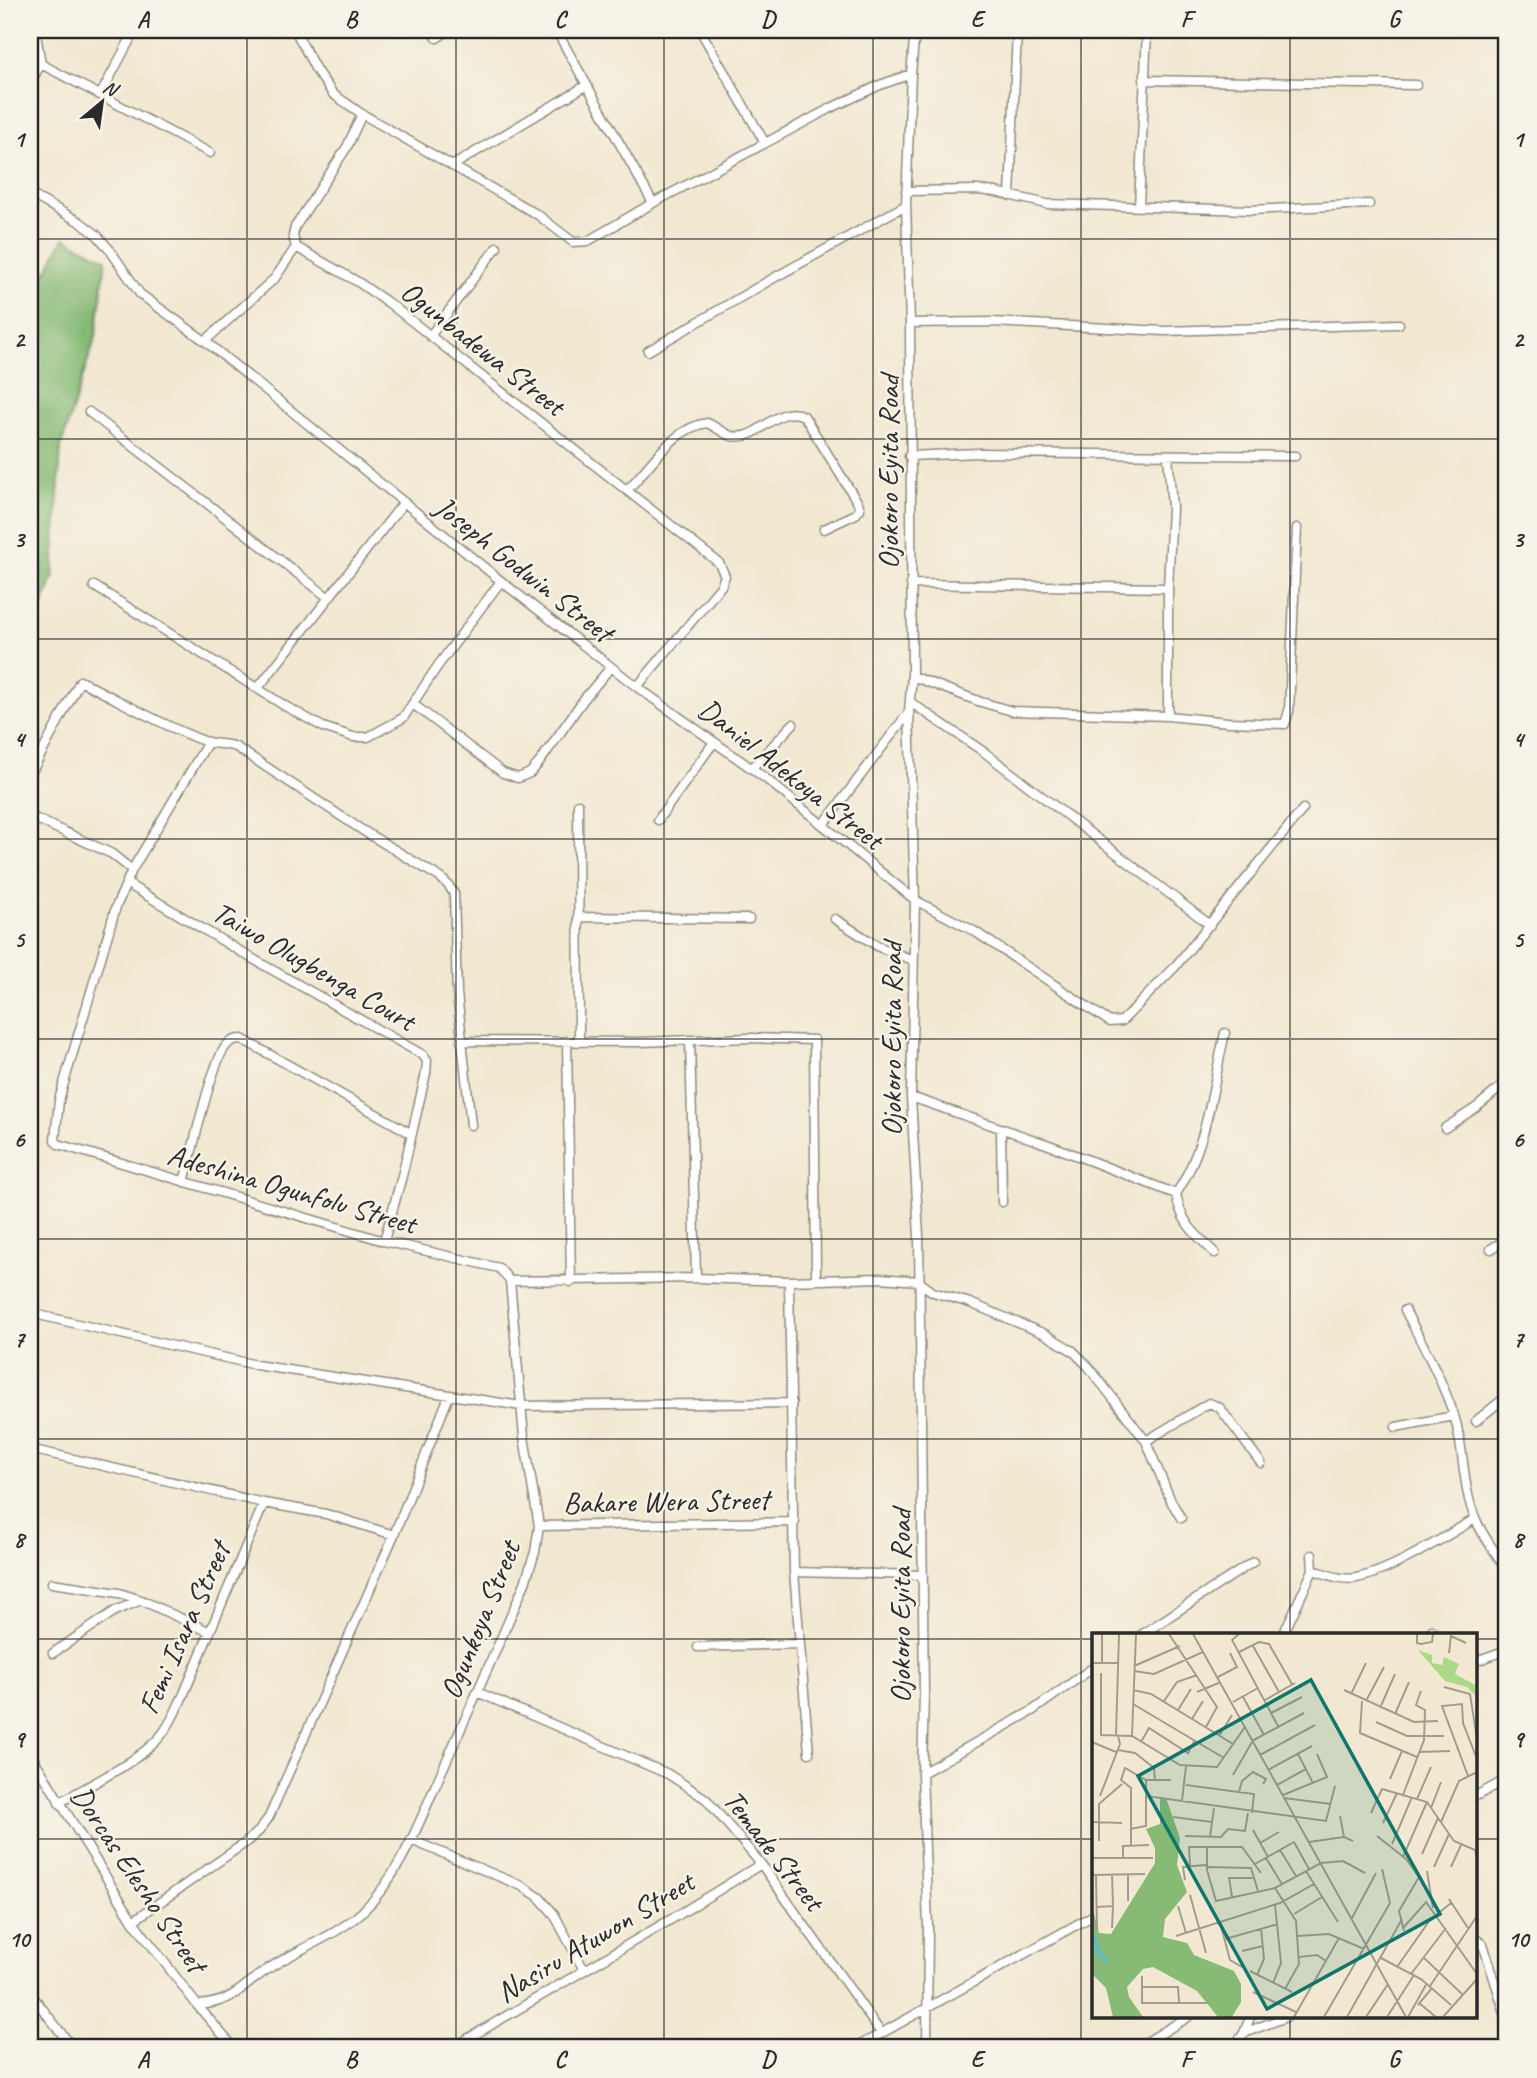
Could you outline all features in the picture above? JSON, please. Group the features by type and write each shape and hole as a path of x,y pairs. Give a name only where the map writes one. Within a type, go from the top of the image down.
{"street":[{"path":"101,94 135,30"},
{"path":"295,30 333,94 362,114 538,215 573,242 588,241 653,203 831,108 911,74"},
{"path":"430,30 437,38 449,30"},
{"path":"556,30 653,203"},
{"name":"Ojokoro Eyita Road","path":"915,30 906,191 910,323 912,676 909,712 915,900 911,1097 919,1236 924,1694 922,1773 928,1927 927,2048"},
{"path":"1010,195 1017,30"},
{"path":"1139,206 1147,30"},
{"path":"704,31 765,143"},
{"path":"30,32 37,40 41,64 30,83"},
{"path":"41,64 211,153"},
{"path":"1144,80 1416,85"},
{"path":"452,166 587,85"},
{"path":"205,341 275,278 296,247 293,236 295,226 346,147 362,114"},
{"path":"906,191 978,190 1047,204 1252,210 1369,204"},
{"path":"30,194 80,222 97,235 139,294 205,341 404,502"},
{"path":"648,351 906,205"},
{"name":"Ogunbadewa Street","path":"296,247 358,282 390,304 719,563 725,576 721,586 637,687"},
{"path":"430,336 497,247"},
{"path":"910,323 992,323 1164,331 1399,324"},
{"path":"89,412 329,598"},
{"path":"628,489 669,445 687,430 707,423 730,436 740,436 752,432 785,412 796,412 804,415 860,509 856,514 824,529"},
{"path":"909,456 978,453 1295,456"},
{"path":"1168,455 1172,508 1168,588 1168,716"},
{"name":"Joseph Godwin Street","path":"258,688 404,502 637,687"},
{"path":"912,676 1012,711 1168,716 1228,722 1287,722 1297,528"},
{"path":"94,586 323,727 353,737 368,737 402,718 501,581"},
{"path":"911,584 1168,588"},
{"path":"413,704 503,773 518,778 530,773 539,763 584,699 611,667"},
{"path":"30,775 80,681 208,742 236,747 362,830 441,877 454,894 461,1041 471,1125"},
{"name":"Daniel Adekoya Street","path":"637,687 752,768 915,900 974,931 1110,1022 1118,1023 1133,1011 1210,925"},
{"path":"910,702 984,752 1210,925 1303,809"},
{"path":"823,825 909,712"},
{"path":"752,768 793,724"},
{"path":"126,883 208,742"},
{"path":"658,820 713,742"},
{"path":"578,804 579,1041"},
{"path":"30,816 112,854 132,870"},
{"name":"Taiwo Olugbenga Court","path":"126,883 423,1055 427,1061 425,1073 384,1241"},
{"name":"Adeshina Ogunfolu Street","path":"126,883 107,934 60,1100 55,1140 58,1144 384,1241 499,1268 510,1281"},
{"path":"580,917 749,919"},
{"path":"835,919 879,947 913,960"},
{"path":"1215,1253 1188,1227 1178,1207 1176,1194 1189,1173 1206,1130 1225,1033"},
{"path":"461,1041 639,1042 750,1038 814,1040 816,1279"},
{"path":"184,1182 215,1069 226,1045 235,1040 242,1039 412,1134"},
{"path":"690,1040 696,1278"},
{"path":"567,1041 571,1282"},
{"path":"1445,1128 1477,1107 1507,1082"},
{"path":"911,1097 1076,1154 1176,1194"},
{"path":"1001,1129 1002,1202"},
{"path":"1491,1250 1507,1239"},
{"path":"510,1281 696,1278 789,1281 881,1278 918,1281 933,1292 970,1303 1045,1334 1073,1351 1088,1366 1146,1441 1181,1518"},
{"name":"Ogunkoya Street","path":"411,1840 525,1583 536,1552 539,1526 521,1406 510,1281"},
{"path":"789,1281 794,1572 809,1753"},
{"path":"1405,1310 1454,1416 1475,1519 1507,1571"},
{"path":"30,1313 256,1365 521,1406 792,1403"},
{"path":"133,1921 245,1843 259,1831 269,1817 394,1535 449,1396"},
{"path":"1476,1421 1507,1396"},
{"path":"1146,1441 1209,1403 1219,1407 1261,1463"},
{"path":"1396,1427 1454,1416"},
{"path":"30,1449 264,1503 326,1514 394,1535"},
{"name":"Femi Isara Street","path":"59,1803 147,1749 159,1738 183,1696 264,1503"},
{"path":"1313,1570 1341,1578 1357,1578 1397,1563 1475,1519"},
{"name":"Bakare Wera Street","path":"539,1526 794,1522"},
{"path":"1499,1556 1507,1550"},
{"path":"1284,1633 1313,1570 1312,1555"},
{"path":"1144,1633 1253,1562"},
{"path":"794,1572 921,1575"},
{"path":"52,1583 119,1593 141,1600 211,1632"},
{"path":"53,1653 115,1611 141,1600"},
{"path":"698,1647 800,1644"},
{"path":"1478,1660 1507,1650"},
{"path":"922,1773 1032,1711 1092,1668"},
{"name":"Temade Street","path":"477,1692 668,1774 706,1798 761,1864 881,2033"},
{"name":"Dorcas Elesho Street","path":"30,1753 133,1921 197,2006 221,2003 269,1968 342,1927 362,1912 383,1888 411,1840"},
{"path":"1478,1795 1507,1779"},
{"path":"411,1840 522,1886 539,1897 554,1914 584,1970"},
{"name":"Nasiru Atuwon Street","path":"452,2048 761,1864"},
{"path":"855,2048 1092,1916"},
{"path":"1478,1940 1483,1944 1507,2019"},
{"path":"30,1993 73,2048"},
{"path":"197,2006 234,2048"},
{"path":"1137,2048 1186,2018"},
{"path":"1233,2048 1244,2033 1250,2018"},
{"path":"1244,2033 1283,2018"}],"green space":[{"path":"64,238 106,259 96,335 61,446 53,579 30,637 30,303"}]}
